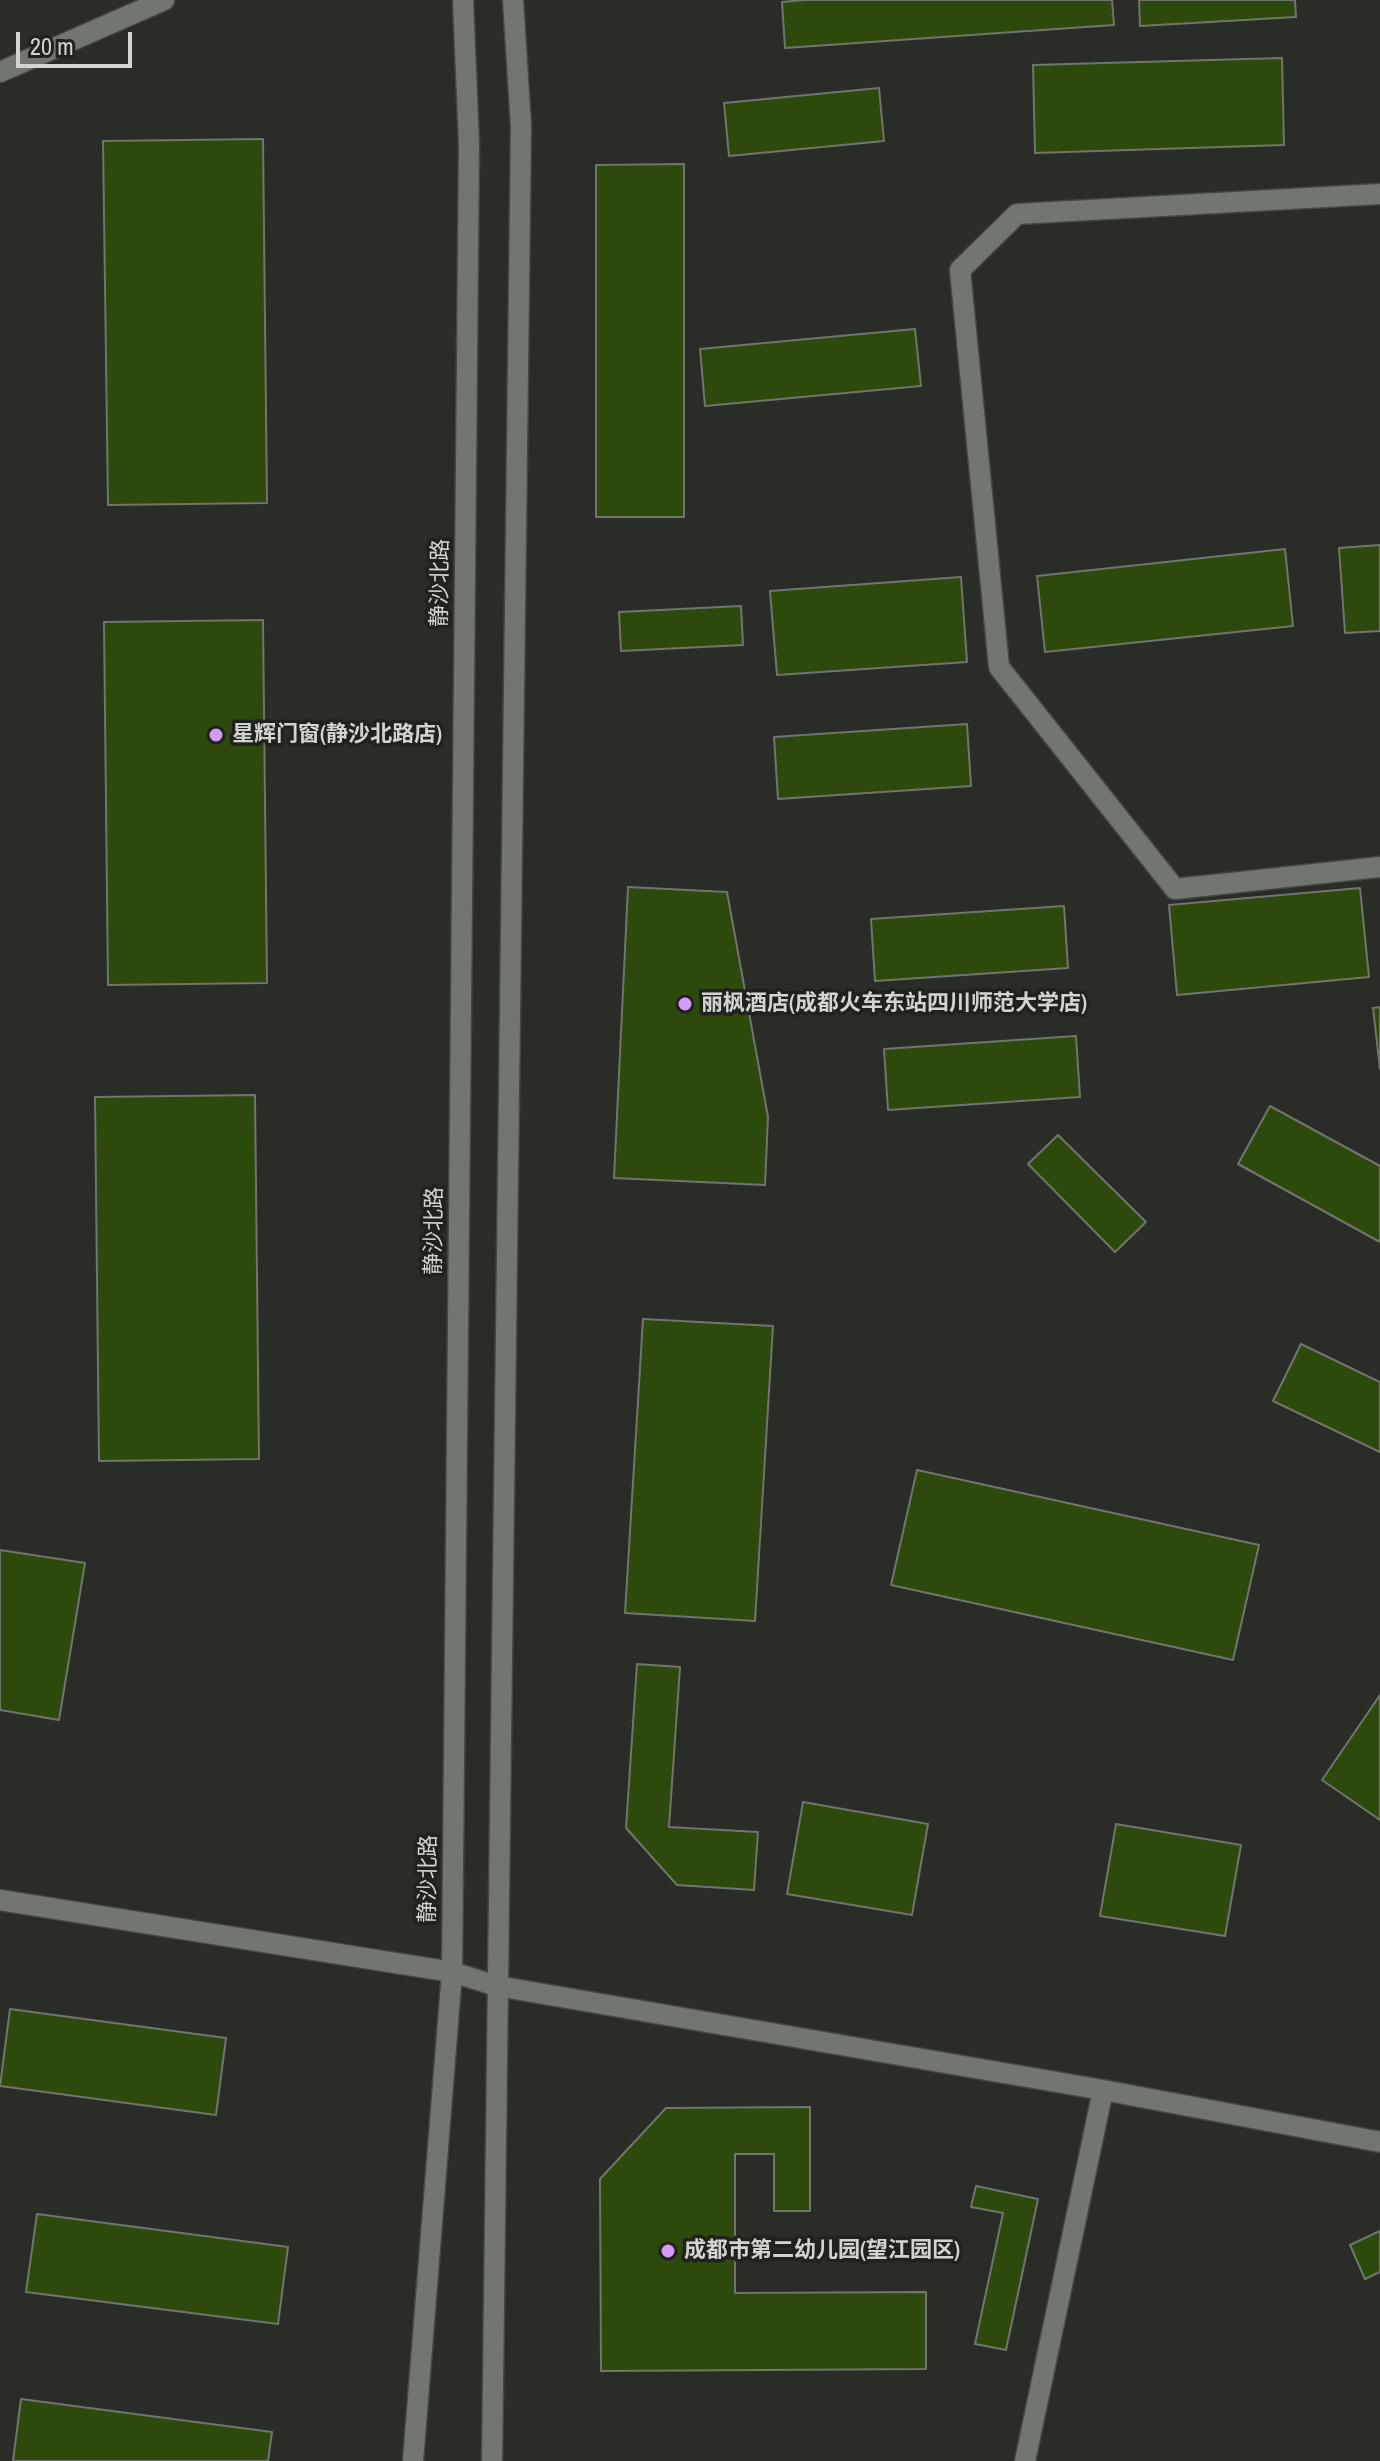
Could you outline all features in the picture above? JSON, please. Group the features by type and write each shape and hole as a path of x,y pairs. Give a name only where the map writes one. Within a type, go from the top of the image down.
{"street":[{"path":"0,72 164,0"},
{"name":"静沙北路","path":"413,2461 452,1972 469,144 463,0"},
{"path":"492,2461 521,126 513,0"},
{"path":"1380,194 1017,214 960,270 999,667 1175,889 1380,867"},
{"path":"0,1900 452,1972 497,1986 1103,2090 1380,2142"},
{"path":"1025,2461 1103,2090"}],"building":[{"path":"1112,0 1114,25 785,48 782,2"},
{"path":"1139,0 1295,0 1296,17 1140,26"},
{"path":"1282,58 1284,145 1035,153 1033,65"},
{"path":"879,88 884,141 729,156 724,103"},
{"path":"263,139 267,503 108,505 103,141"},
{"path":"684,164 684,517 596,517 596,165"},
{"path":"915,329 921,386 705,406 700,349"},
{"path":"1380,545 1380,631 1345,633 1339,548"},
{"path":"1285,549 1293,626 1045,652 1037,576"},
{"path":"961,577 967,662 777,675 770,591"},
{"path":"741,606 743,645 621,651 619,612"},
{"path":"263,620 267,983 108,985 104,622"},
{"path":"967,724 971,786 778,799 774,737"},
{"name":"丽枫酒店(成都火车东站四川师范大学店)","path":"628,887 727,892 768,1117 765,1185 614,1178"},
{"path":"1360,888 1369,977 1177,995 1169,905"},
{"path":"1064,906 1068,968 875,981 871,919"},
{"path":"1380,1007 1380,1069 1373,1008"},
{"path":"1076,1036 1080,1097 888,1110 884,1049"},
{"path":"255,1095 259,1459 99,1461 95,1097"},
{"path":"1270,1106 1380,1166 1380,1242 1238,1164"},
{"path":"1058,1135 1146,1222 1115,1252 1028,1164"},
{"path":"643,1319 773,1326 755,1621 625,1613"},
{"path":"1301,1344 1380,1382 1380,1452 1273,1401"},
{"path":"917,1470 1259,1545 1233,1660 891,1585"},
{"path":"0,1550 85,1563 59,1720 0,1710"},
{"path":"637,1664 680,1667 669,1827 758,1832 754,1890 677,1885 626,1828"},
{"path":"1380,1695 1380,1820 1322,1780"},
{"path":"803,1802 928,1824 912,1915 787,1894"},
{"path":"1116,1824 1241,1845 1225,1936 1100,1916"},
{"path":"10,2009 226,2038 216,2115 0,2086"},
{"name":"成都市第二幼儿园(望江园区)","path":"810,2107 810,2211 774,2211 774,2154 735,2154 735,2293 926,2292 926,2369 601,2371 600,2179 666,2108"},
{"name":"成都市第二幼儿园(望江园区)","path":"976,2186 1038,2199 1006,2350 975,2344 1003,2213 971,2207"},
{"path":"37,2214 288,2247 278,2324 26,2292"},
{"path":"1380,2231 1380,2272 1365,2279 1350,2245"},
{"path":"21,2399 272,2432 268,2461 13,2461"}],"place":[{"name":"星辉门窗(静沙北路店)","path":"216,735"},
{"name":"丽枫酒店(成都火车东站四川师范大学店)","path":"685,1004"},
{"name":"成都市第二幼儿园(望江园区)","path":"668,2251"}]}
